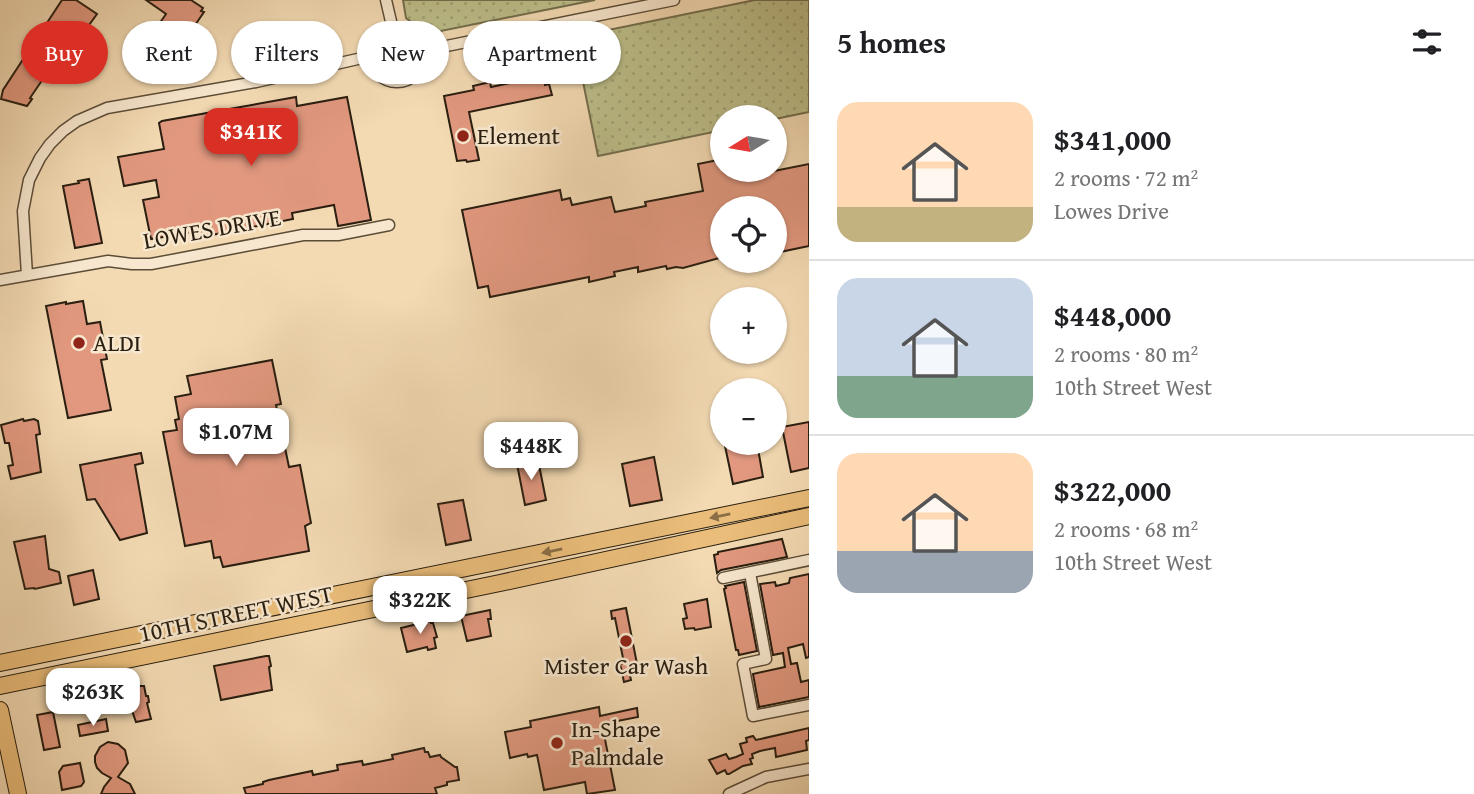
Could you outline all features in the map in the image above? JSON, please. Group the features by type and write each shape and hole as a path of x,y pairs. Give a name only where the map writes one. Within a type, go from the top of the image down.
{"main road":[{"name":"10TH STREET WEST","path":"0,663 809,498"},
{"name":"10TH STREET WEST","path":"0,686 809,516"},
{"path":"335,617 347,605 377,597 405,581"},
{"path":"213,642 248,625 313,611 327,597"},
{"path":"0,710 18,794"}],"street":[{"path":"386,0 391,21"},
{"path":"449,46 674,0"},
{"path":"27,275 23,211 29,180 50,144 77,121 107,108 256,82 357,59"},
{"name":"LOWES DRIVE","path":"0,280 108,261 151,264 303,235 338,235 389,226"},
{"path":"723,578 809,560"},
{"path":"750,573 766,659 743,664 753,716 809,705"},
{"path":"729,794 766,777 809,769"}],"green space":[{"path":"403,0 595,0 491,21 463,21 463,27 449,29 449,21 410,21 406,18"},
{"path":"755,0 809,0 809,112 788,116 788,105 710,105 710,133 598,156 583,84 621,84 621,27"}],"building":[{"path":"62,0 76,0 97,14 92,21 48,21"},
{"path":"146,0 191,0 203,8 201,11 204,12 198,21 161,21 166,14"},
{"path":"21,63 21,84 40,84 27,106 1,99 3,90"},
{"name":"Element","path":"482,84 490,84 491,87 505,84 549,84 552,95 469,112 479,160 457,161 444,96 474,90 473,86"},
{"path":"296,97 297,106 347,97 371,220 338,226 334,205 292,213 293,219 217,234 200,237 199,231 151,239 143,200 159,197 156,180 124,186 118,157 164,149 159,123 162,121"},
{"path":"710,162 710,182 788,182 788,168 809,164 809,246 787,251 787,196 710,196 710,261 683,268 667,269 666,266 638,272 638,267 614,272 615,276 589,282 589,277 490,297 488,286 478,288 462,210 560,190 562,200 570,198 572,205 611,197 615,212 646,206 645,202 703,191 698,164"},
{"path":"89,179 102,243 75,248 63,186"},
{"name":"ALDI","path":"83,301 87,324 100,322 107,359 101,360 111,410 68,418 46,306"},
{"path":"272,360 281,404 276,405 289,467 300,465 311,523 305,526 309,551 223,567 220,557 214,558 211,541 185,546 163,432 177,430 175,420 179,419 175,397 191,394 187,376"},
{"path":"23,419 38,421 40,434 36,435 41,472 11,479 8,466 13,465 9,443 5,443 1,425"},
{"path":"809,422 809,468 791,472 787,452 787,426"},
{"path":"141,453 143,463 135,465 147,533 120,540 95,499 87,500 80,465"},
{"path":"727,455 759,455 763,477 733,484"},
{"path":"654,457 662,500 630,506 622,464"},
{"path":"538,460 546,500 525,505 517,464"},
{"path":"463,500 471,540 446,545 438,504"},
{"path":"45,536 49,569 59,572 61,583 25,589 14,542"},
{"path":"782,539 787,557 717,573 714,555 718,552"},
{"path":"93,570 99,599 74,605 68,576"},
{"path":"809,574 809,657 806,658 803,644 788,648 791,664 797,663 801,682 809,680 809,697 759,707 753,674 785,667 783,653 773,655 760,584 775,582 776,586 789,583 790,578"},
{"path":"744,582 757,651 739,655 724,589 725,586"},
{"path":"707,599 711,627 685,629 683,619 687,618 684,604"},
{"name":"Mister Car Wash","path":"626,608 638,669 629,671 631,680 624,682 620,664 624,663 615,618 612,619 611,611"},
{"path":"490,610 491,619 488,619 491,636 467,641 461,616"},
{"path":"430,621 437,637 434,638 436,648 428,650 427,647 407,652 401,628"},
{"path":"269,656 271,666 272,690 221,700 214,666"},
{"path":"144,686 148,696 151,719 136,722 130,705 133,704 129,689"},
{"name":"In-Shape Palmdale","path":"599,707 600,716 637,708 638,717 602,724 615,790 587,794 585,782 544,790 537,755 510,758 505,732 531,727 530,721"},
{"path":"53,712 60,747 44,750 37,715"},
{"path":"106,719 108,731 80,736 78,725"},
{"path":"809,728 807,750 776,757 775,748 760,751 752,754 752,764 729,774 725,770 717,774 709,760 726,754 729,759 743,754 740,744 747,742 746,738 753,736 756,740"},
{"path":"108,742 118,744 125,750 128,763 118,777 130,784 135,794 101,794 111,778 97,768 95,756 100,747"},
{"path":"424,748 430,757 440,755 457,767 459,780 435,788 437,794 246,794 244,788 312,771 313,775 338,770 337,765 362,761 363,765 393,759 392,755"},
{"path":"80,763 84,782 81,786 62,790 59,772 63,766"}],"place":[{"name":"Element","path":"463,136"},
{"name":"ALDI","path":"79,343"},
{"name":"Mister Car Wash","path":"626,641"},
{"name":"In-Shape Palmdale","path":"557,743"}]}
